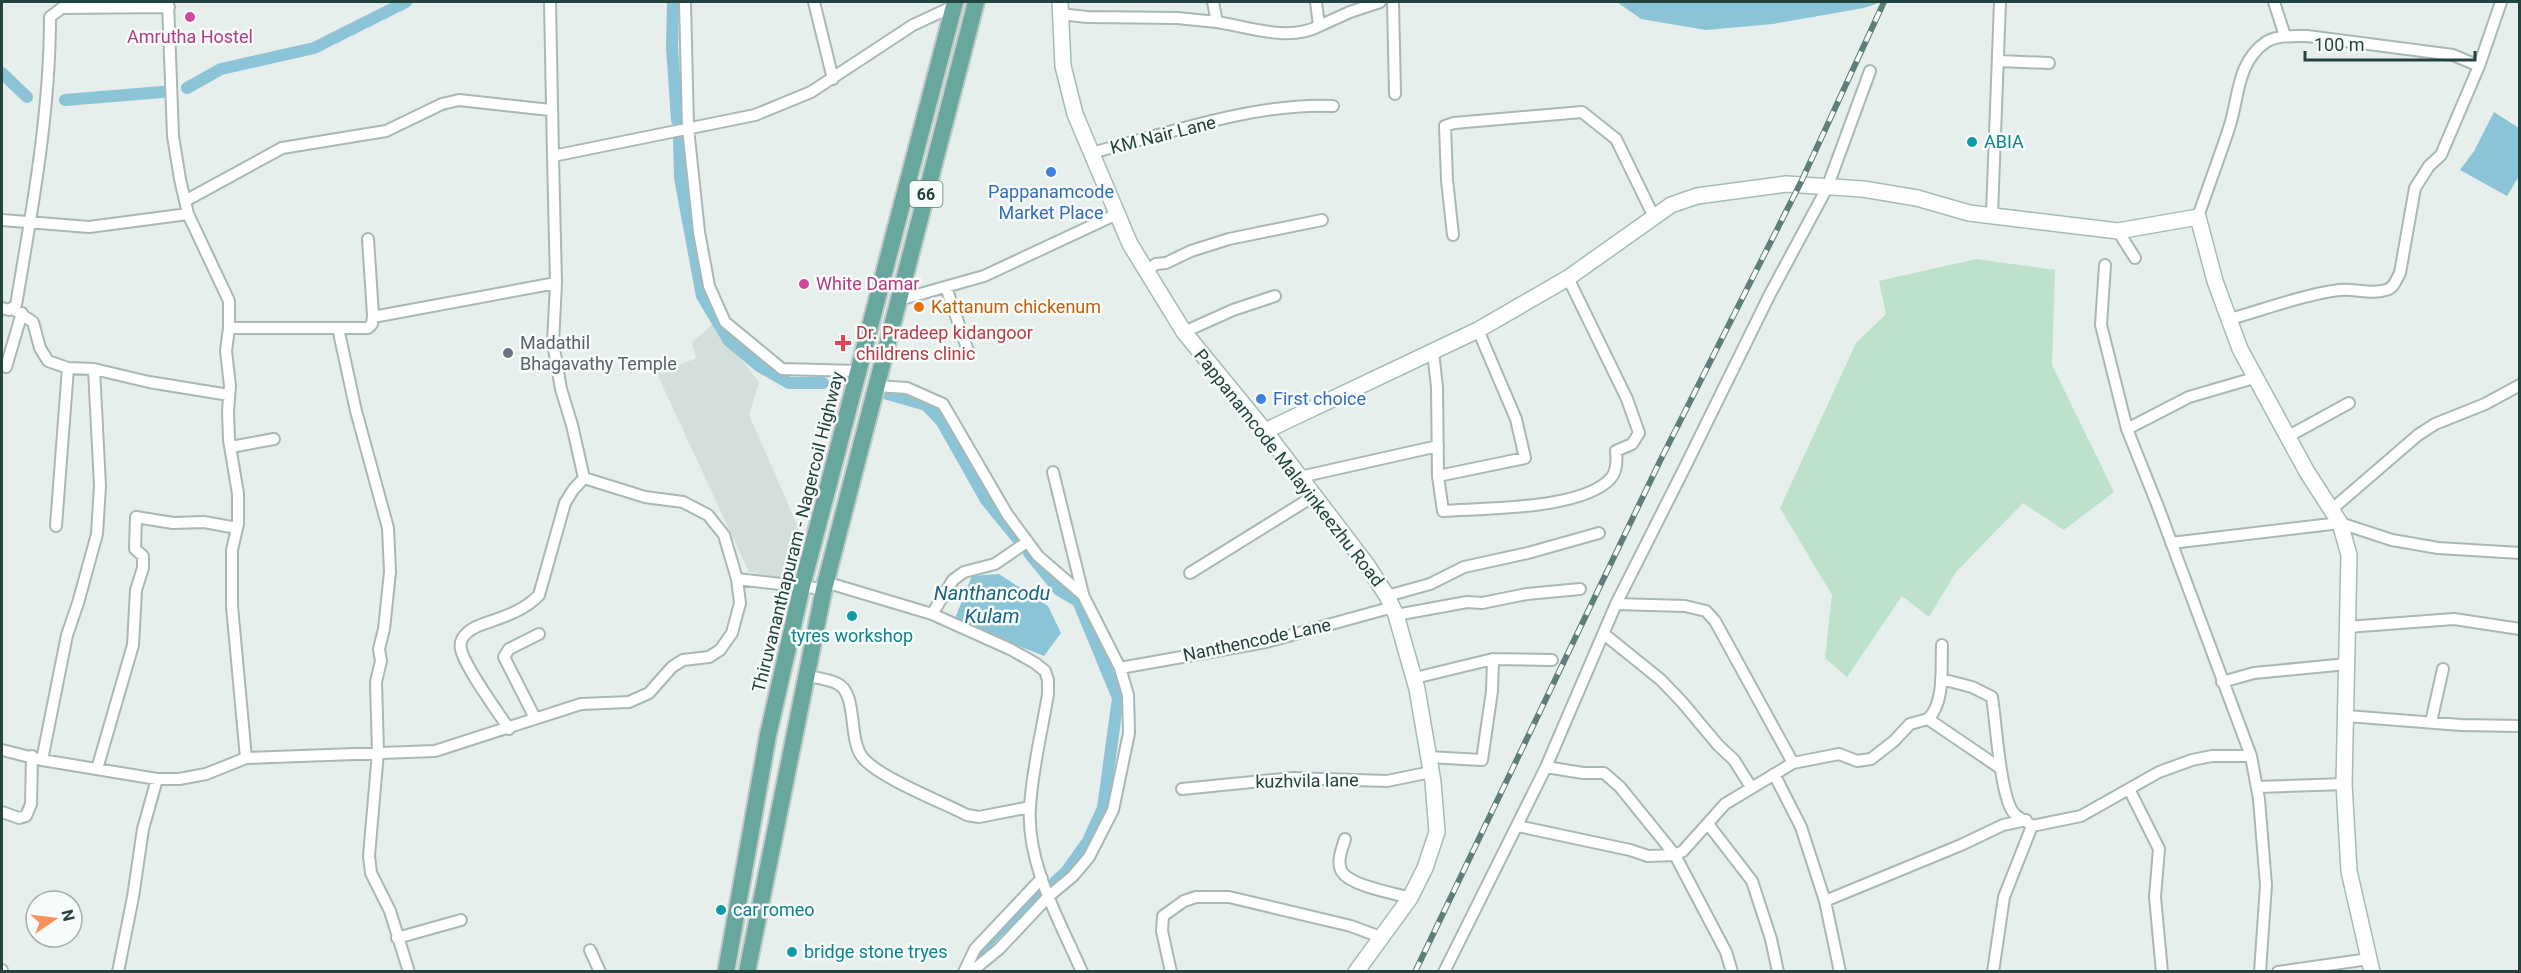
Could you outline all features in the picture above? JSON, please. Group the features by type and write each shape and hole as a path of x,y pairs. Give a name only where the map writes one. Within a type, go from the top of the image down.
{"main road":[{"name":"66","path":"877,386 976,2"},
{"name":"Thiruvananthapuram - Nagercoil Highway","path":"726,972 768,735 802,585 955,4"},
{"path":"747,972 824,585 877,386"}],"street":[{"path":"550,2 549,31 553,72 550,110 556,283 553,343 561,389 584,478"},
{"path":"685,2 688,129 699,232 709,286 725,322 782,369 858,371"},
{"path":"814,2 833,79"},
{"path":"1213,2 1217,22"},
{"path":"1316,2 1319,26"},
{"path":"1060,8 1087,16 1217,22 1284,34 1311,30 1350,12 1380,2"},
{"path":"1393,2 1395,94"},
{"path":"1992,214 2000,2"},
{"path":"2274,2 2285,36"},
{"path":"2230,319 2312,296 2342,290 2366,292 2388,290 2394,285 2400,273 2415,188 2429,166 2441,155 2479,66 2501,2"},
{"path":"6,367 18,311 16,305 41,150 50,17 62,5 168,4 173,136 185,201 188,214 229,301 226,351 228,411 238,494 237,528 232,550 232,606 246,758"},
{"path":"553,156 754,115 811,92 913,26 955,4"},
{"name":"Pappanamcode Malayinkeezhu Road","path":"1060,8 1063,66 1075,114 1130,244 1184,332 1265,431 1367,565 1392,606 1417,689 1430,764 1437,832 1425,868 1410,898 1356,972"},
{"path":"2278,972 2370,965 2349,871 2344,784 2349,555 2336,517 2254,378 2215,281 2198,218 2231,122 2238,85 2248,61 2266,42 2285,36 2307,36 2453,55 2479,66"},
{"path":"1998,62 2049,63"},
{"path":"1444,972 1546,767 1616,604 1770,294 1827,188 1870,71"},
{"path":"185,201 282,148 386,131 442,104 459,100 550,110"},
{"name":"KM Nair Lane","path":"1091,153 1234,117 1308,105 1333,106"},
{"path":"1453,235 1447,180 1445,126 1454,123 1582,112 1617,139 1654,217"},
{"path":"1265,431 1478,330 1568,278 1671,205 1697,196 1786,184 1884,193 1917,198 1969,213 2118,231 2198,218"},
{"path":"2,220 89,227 188,214"},
{"path":"899,300 984,276 1117,214"},
{"path":"1147,270 1156,264 1166,263 1191,251 1229,239 1322,219"},
{"path":"2118,231 2134,258"},
{"path":"229,328 368,328 372,324 373,317 368,239"},
{"path":"2105,265 2101,325 2127,429 2252,756 2266,885 2260,972"},
{"path":"1432,352 1437,387 1438,476 1443,511 1543,505 1586,494 1611,478 1617,464 1616,451 1632,444 1639,433 1627,399 1568,278"},
{"path":"373,317 556,283"},
{"path":"946,287 968,351"},
{"path":"1184,332 1233,310 1275,296"},
{"path":"2,308 18,311 33,322 39,348 48,361 68,368 94,369 229,395"},
{"path":"338,328 356,411 388,528 390,572 384,629 379,649 381,661 376,682 378,753 369,856 371,873 390,911 409,972"},
{"path":"1438,476 1525,458 1516,419 1478,330"},
{"path":"56,526 68,368"},
{"path":"2,812 19,818 26,816 31,804 37,758 67,635 97,534 100,486 94,369"},
{"path":"2127,429 2189,397 2254,378"},
{"path":"2336,517 2418,435 2435,424 2485,404 2520,385"},
{"path":"877,386 907,388 943,404 1006,514 1038,556 1083,595"},
{"path":"2287,437 2349,403"},
{"path":"231,447 274,439"},
{"path":"1300,477 1438,446"},
{"path":"971,972 999,949 1049,896 1073,876 1089,857 1113,810 1129,733 1128,695 1119,668 1083,595 1053,472"},
{"path":"2,750 97,770 157,779 179,779 206,774 246,758 411,754 435,751 581,704 629,702 649,693 672,667 683,660 709,657 720,650 732,633 740,603 724,535 708,515 683,502 645,496 584,478"},
{"path":"509,729 467,663 460,648 463,637 472,627 529,605 539,595 565,503 584,478"},
{"path":"1190,573 1314,496"},
{"path":"97,770 134,645 136,590 143,556 135,549 136,517 173,523 204,522 237,528"},
{"path":"2171,543 2336,517 2392,540 2438,548 2520,553"},
{"path":"1392,606 1464,567 1528,553 1599,533"},
{"path":"933,614 953,580 964,572 995,564 1027,542"},
{"path":"736,579 824,585 933,614 1010,649 1045,671 1048,680 1048,694 1030,807 1034,854 1049,896 1082,972"},
{"path":"1392,606 1482,603 1527,594 1580,589"},
{"path":"1616,604 1685,606 1706,611 1715,621 1793,763"},
{"name":"Nanthencode Lane","path":"1119,668 1266,642 1392,606"},
{"path":"2348,627 2454,619 2520,629"},
{"path":"535,718 504,657 509,650 539,634"},
{"path":"1604,634 1675,694 1718,745 1734,760 1751,787"},
{"path":"1518,826 1648,856 1675,855 1683,851 1725,804 1793,763 1839,754 1857,761 1871,759 1894,741 1910,724 1929,719 1934,714 1941,679 1942,645"},
{"path":"1423,676 1493,659 1552,660"},
{"name":"kuzhvila lane","path":"1182,789 1293,777 1387,781 1430,764 1482,760 1492,691 1493,659"},
{"path":"2222,682 2254,673 2347,664"},
{"path":"2431,722 2443,669"},
{"path":"805,675 838,684 846,693 857,750 872,766 888,776 968,815 979,817 1030,807"},
{"path":"1941,679 1972,687 1992,697 2001,756 2000,768 2014,813 2029,823"},
{"path":"2347,716 2520,726"},
{"path":"1929,719 2000,768"},
{"path":"1825,901 1961,845 2003,825 2081,816 2159,772 2192,760 2212,756 2252,756"},
{"path":"1546,767 1582,773 1604,773 1635,804 1659,838 1675,855 1726,952 1732,972"},
{"path":"1774,774 1801,827 1825,901 1840,972"},
{"path":"118,972 133,897 143,829 157,779"},
{"path":"2257,787 2344,784"},
{"path":"2129,789 2159,849 2155,897 2162,972"},
{"path":"1993,972 2004,897 2029,823"},
{"path":"1708,824 1752,881 1771,939 1778,972"},
{"path":"1344,839 1339,860 1342,872 1352,881 1410,898"},
{"path":"964,972 975,949 1042,878"},
{"path":"1171,972 1162,931 1163,916 1184,901 1196,897 1229,897 1351,926 1383,938"},
{"path":"397,938 461,920"},
{"path":"590,950 600,972"}],"shaded area":[{"path":"713,324 759,382 749,415 803,538 794,581 749,572 657,374 696,358 692,342"}],"green space":[{"path":"1976,259 2055,270 2052,365 2114,492 2064,530 2023,503 1956,572 1929,617 1902,596 1847,677 1825,658 1832,595 1780,508 1856,343 1886,314 1879,281"}],"water":[{"path":"1617,2 1882,2 1864,8 1773,24 1706,30 1641,19"},
{"path":"2494,112 2519,128 2519,176 2507,196 2460,170 2474,151"},
{"name":"Nanthancodu Kulam","path":"999,574 1048,606 1061,633 1044,656 954,621 972,576"}],"waterway":[{"path":"187,88 221,69 314,48 406,2"},
{"path":"673,2 672,47 677,120"},
{"path":"2,73 27,97"},
{"path":"65,100 162,92"},
{"path":"679,137 680,178 702,296 729,341 759,366 789,383 823,383"},
{"path":"881,392 926,405 942,422 986,500 1017,538"},
{"path":"1029,553 1059,590 1078,601 1118,698 1103,808 1088,841 1066,872 1055,882"},
{"path":"972,962 993,936 1038,892"}],"railway":[{"path":"1415,972 1661,459 1801,182 1884,2"}],"place":[{"name":"Amrutha Hostel","path":"190,17"},
{"name":"ABIA","path":"1972,142"},
{"name":"Pappanamcode Market Place","path":"1051,172"},
{"name":"White Damar","path":"804,284"},
{"name":"Kattanum chickenum","path":"919,307"},
{"name":"Dr. Pradeep kidangoor childrens clinic","path":"843,343"},
{"name":"Madathil Bhagavathy Temple","path":"508,353"},
{"name":"First choice","path":"1261,399"},
{"name":"tyres workshop","path":"852,616"},
{"name":"car romeo","path":"721,910"},
{"name":"bridge stone tryes","path":"792,952"}]}
